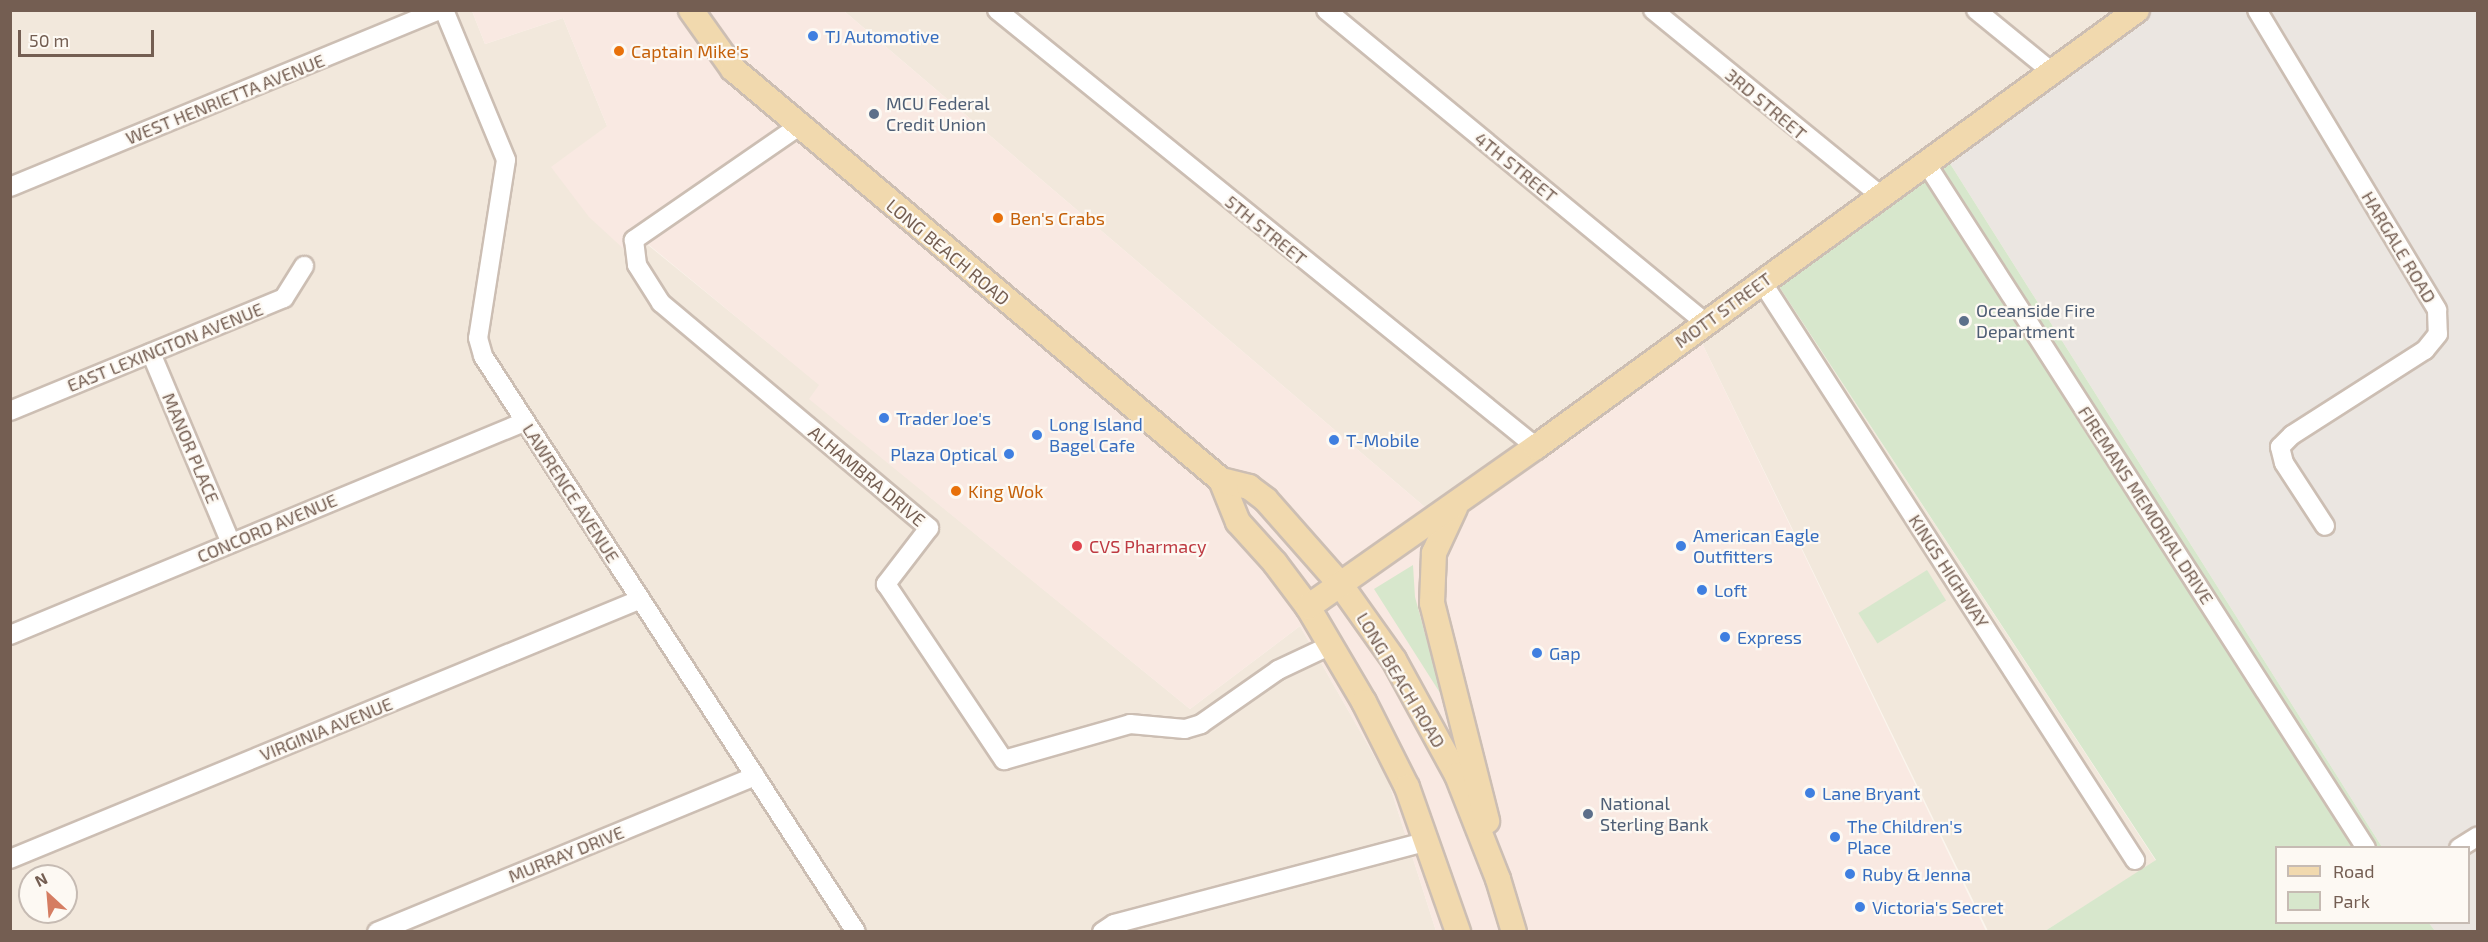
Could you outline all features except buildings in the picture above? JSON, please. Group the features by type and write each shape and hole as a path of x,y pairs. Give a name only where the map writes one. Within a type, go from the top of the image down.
{"main road":[{"name":"LONG BEACH ROAD","path":"691,10 733,69 799,126 1221,480 1249,487 1266,501 1340,585 1394,660 1440,741 1498,879 1514,932"},
{"name":"MOTT STREET","path":"1308,607 1536,447 2137,10"},
{"name":"LONG BEACH ROAD","path":"1221,480 1238,522 1275,563 1308,607 1331,645 1401,776 1428,841 1458,932"},
{"path":"1459,501 1434,553 1432,603 1480,783 1498,879"}],"street":[{"name":"WEST HENRIETTA AVENUE","path":"10,187 439,10"},
{"name":"LAWRENCE AVENUE","path":"444,10 506,160 478,338 483,356 856,932"},
{"name":"5TH STREET","path":"997,10 1536,447"},
{"name":"4TH STREET","path":"1326,10 1706,323"},
{"name":"3RD STREET","path":"1653,10 1881,196"},
{"path":"1976,10 2052,72"},
{"name":"HARGALE ROAD","path":"2257,10 2437,310 2438,334 2425,350 2292,435 2280,447 2284,463 2325,526"},
{"name":"ALHAMBRA DRIVE","path":"799,126 634,240 637,265 661,303 929,528 886,584 1004,760 1130,724 1185,729 1201,724 1278,670 1331,645"},
{"name":"FIREMANS MEMORIAL DRIVE","path":"1926,163 2365,846"},
{"name":"EAST LEXINGTON AVENUE","path":"10,411 284,298 304,266"},
{"name":"KINGS HIGHWAY","path":"1762,282 2135,860"},
{"name":"MANOR PLACE","path":"151,353 231,543"},
{"name":"CONCORD AVENUE","path":"10,635 524,422"},
{"name":"VIRGINIA AVENUE","path":"10,859 641,599"},
{"name":"MURRAY DRIVE","path":"376,932 755,776"},
{"path":"2462,846 2478,836"},
{"path":"1102,932 1114,924 1428,841"}],"shaded area":[{"path":"10,11 472,11 485,44 563,18 607,126 648,245 820,385 810,399 1190,709 1300,626 1388,780 1436,931 11,931"},
{"path":"472,11 844,11 1440,520 1698,335 1986,931 1436,931 1388,780 1300,626 1190,709 809,399 819,385 649,245 626,251 589,217 551,167 607,126 563,18 485,44"},
{"path":"844,11 2141,11 1774,279 2156,861 2045,931 1988,931 1698,335 1440,520"},
{"path":"2141,11 2477,11 2477,931 2435,931 2430,924 2470,924 2470,846 2381,846 1944,154"}],"green space":[{"path":"1944,154 2381,846 2275,846 2275,924 2430,924 2435,931 2045,931 2156,860 1774,279"},
{"path":"1413,565 1415,597 1442,696 1374,589"},
{"path":"1927,570 1946,601 1877,643 1858,613"}],"place":[{"name":"TJ Automotive","path":"813,36"},
{"name":"Captain Mike's","path":"619,51"},
{"name":"MCU Federal Credit Union","path":"874,114"},
{"name":"Ben's Crabs","path":"998,218"},
{"name":"Oceanside Fire Department","path":"1964,321"},
{"name":"Trader Joe's","path":"884,418"},
{"name":"Long Island Bagel Cafe","path":"1037,435"},
{"name":"T-Mobile","path":"1334,440"},
{"name":"Plaza Optical","path":"1009,454"},
{"name":"King Wok","path":"956,491"},
{"name":"CVS Pharmacy","path":"1077,546"},
{"name":"American Eagle Outfitters","path":"1681,546"},
{"name":"Loft","path":"1702,590"},
{"name":"Express","path":"1725,637"},
{"name":"Gap","path":"1537,653"},
{"name":"Lane Bryant","path":"1810,793"},
{"name":"National Sterling Bank","path":"1588,814"},
{"name":"The Children's Place","path":"1835,837"},
{"name":"Ruby & Jenna","path":"1850,874"},
{"name":"Victoria's Secret","path":"1860,907"}]}
